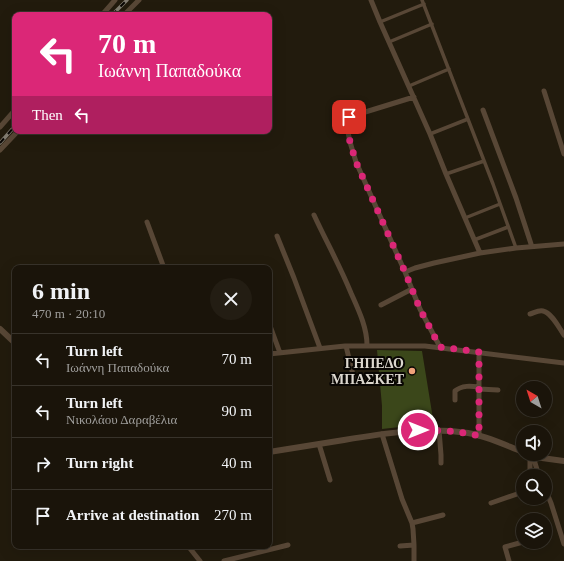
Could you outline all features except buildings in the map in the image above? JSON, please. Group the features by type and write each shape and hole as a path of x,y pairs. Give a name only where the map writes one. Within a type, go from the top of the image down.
{"street":[{"path":"105,12 115,0"},
{"path":"127,12 139,0"},
{"path":"372,0 380,22 414,97 480,253"},
{"path":"380,22 423,2 516,248"},
{"path":"389,42 432,24"},
{"path":"409,86 449,69"},
{"path":"544,91 564,154"},
{"path":"414,97 349,117 346,120 356,162 420,309 440,347"},
{"path":"482,110 516,198 532,247"},
{"path":"0,127 12,113"},
{"path":"430,134 468,119"},
{"path":"0,150 15,134"},
{"path":"446,174 484,161"},
{"path":"465,218 500,204"},
{"path":"314,215 340,268 361,317 365,329 367,345"},
{"path":"147,222 163,265"},
{"path":"474,240 508,226"},
{"path":"277,236 320,348"},
{"path":"405,272 434,263 480,253 564,244"},
{"path":"381,305 412,289"},
{"path":"530,314 538,311 543,311 548,314 564,335"},
{"path":"0,330 12,340"},
{"path":"272,331 280,353"},
{"path":"346,346 354,379"},
{"path":"272,354 346,346 425,346 564,363"},
{"path":"479,352 479,436"},
{"path":"455,400 456,391 458,388 464,386 498,390"},
{"path":"272,452 382,434 418,430 439,430 469,434 479,436 516,449"},
{"path":"439,430 441,463"},
{"path":"382,434 402,499 412,523 414,561"},
{"path":"319,444 330,480"},
{"path":"552,460 564,461"},
{"path":"491,503 516,494"},
{"path":"552,505 564,544"},
{"path":"412,523 443,514"},
{"path":"509,561 505,547 516,544"},
{"path":"224,561 288,545"},
{"path":"400,546 414,545"},
{"path":"190,549 200,561"}],"green space":[{"path":"377,350 422,351 434,425 382,429 382,406"}],"railway":[{"path":"115,12 127,0"},
{"path":"0,143 12,129"}],"place":[{"name":"ΓΗΠΕΔΟ ΜΠΑΣΚΕΤ","path":"412,371"}],"route":[{"path":"349,117 346,120 347,127 356,162 420,309 440,347 479,352 479,436 452,431 418,430"}]}
